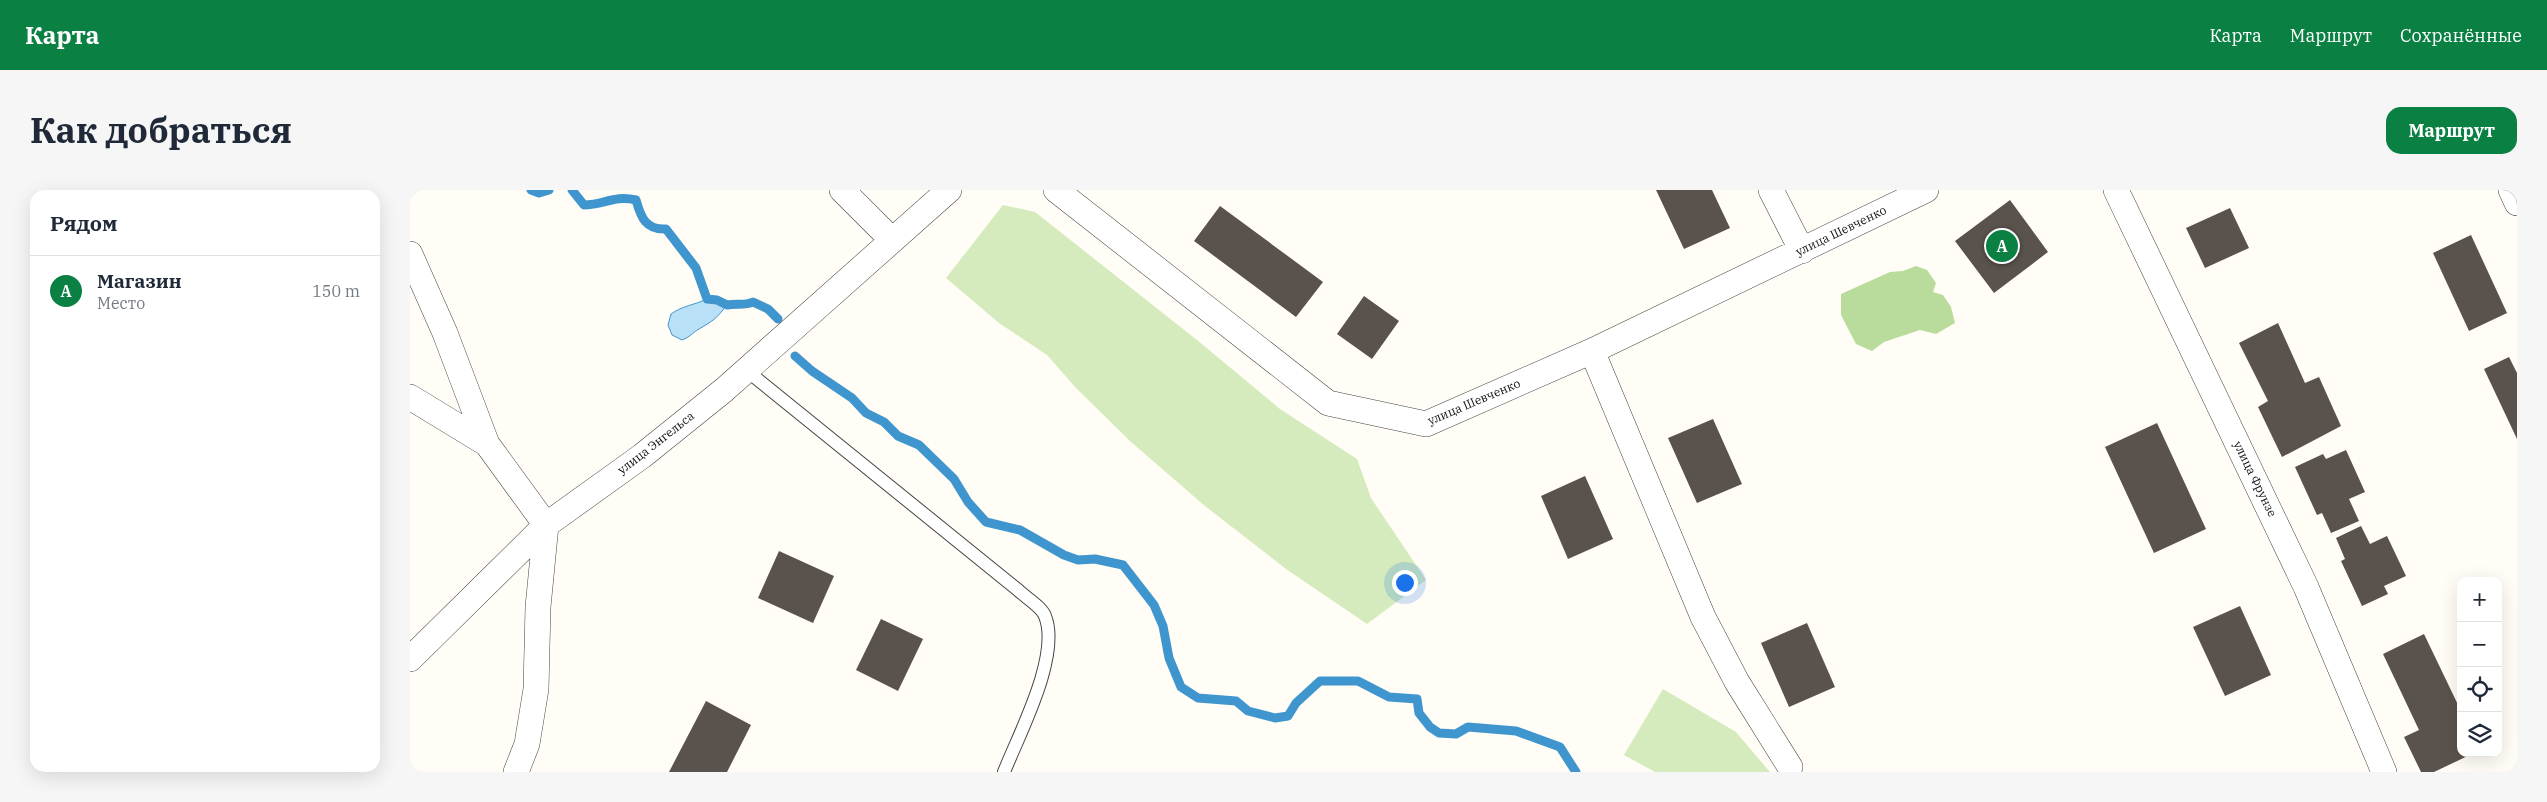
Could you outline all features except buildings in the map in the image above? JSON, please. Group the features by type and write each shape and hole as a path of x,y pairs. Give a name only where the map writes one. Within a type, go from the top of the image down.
{"street":[{"path":"842,190 892,240"},
{"name":"улица Энгельса","path":"410,659 546,525 642,456 746,370 949,190"},
{"name":"улица Шевченко","path":"1056,190 1328,403 1426,424 1592,351 1926,190"},
{"path":"1771,190 1802,251"},
{"name":"улица Фрунзе","path":"2116,190 2306,587 2384,772"},
{"path":"2511,190 2517,203"},
{"path":"410,254 445,332 487,444 546,525 538,607 536,689 527,744 516,772"},
{"path":"1592,351 1703,617 1737,682 1790,767"},
{"path":"410,397 487,444"}],"lane":[{"path":"746,370 1018,590 1045,615 1050,643 1044,672 1004,772"}],"green space":[{"path":"1003,205 1035,212 1197,340 1280,409 1357,459 1371,498 1426,580 1367,624 1286,569 1205,506 1131,442 1076,388 1047,355 999,323 946,278"},
{"path":"1916,266 1927,270 1936,283 1933,292 1943,295 1951,307 1955,323 1936,334 1920,330 1884,342 1872,351 1856,344 1841,315 1841,294 1890,272 1903,271"},
{"path":"1663,689 1736,732 1770,772 1655,772 1624,755"}],"water":[{"path":"707,299 727,305 714,319 687,338 682,340 672,335 668,325 671,314 679,309"}],"waterway":[{"path":"531,190 539,193 549,190"},
{"path":"572,190 584,205 615,199 636,200 645,222 659,229 666,229 696,268 707,299 717,300 727,305 753,302 768,309 778,319"},
{"path":"795,356 812,371 852,398 866,413 884,422 898,436 919,445 954,479 968,502 986,522 1020,530 1064,555 1078,560 1095,559 1123,565 1154,605 1163,626 1169,658 1181,687 1198,698 1236,701 1248,711 1275,718 1288,716 1296,703 1320,681 1358,681 1389,697 1417,699 1419,713 1430,727 1439,733 1456,734 1468,727 1516,731 1560,747 1576,772"}],"place":[{"name":"Магазин","path":"2002,246"}]}
